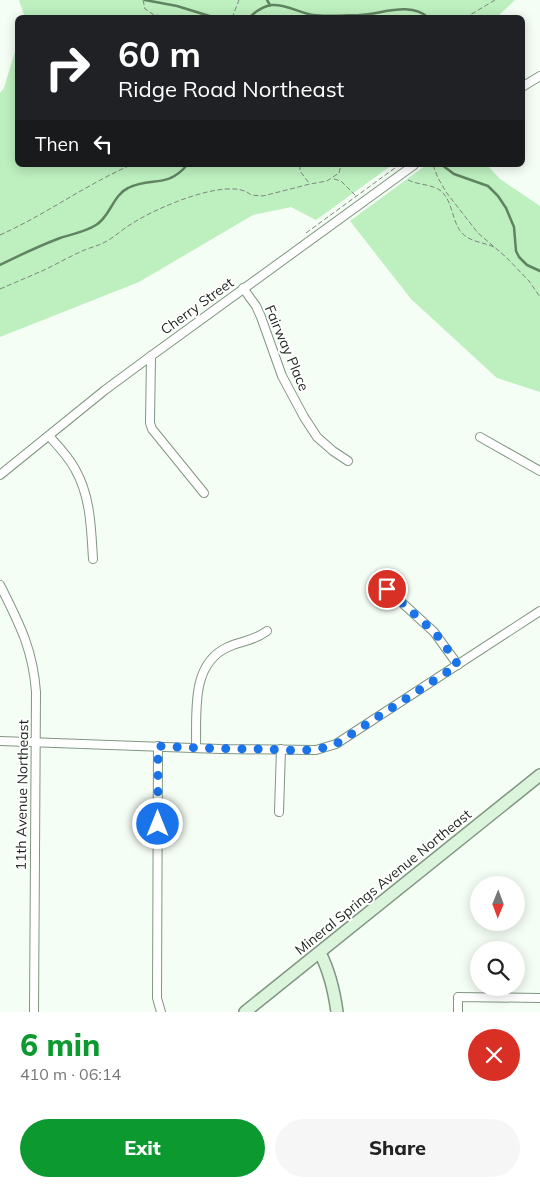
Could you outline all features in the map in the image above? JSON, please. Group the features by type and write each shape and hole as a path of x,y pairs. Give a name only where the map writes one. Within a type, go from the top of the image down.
{"main road":[{"name":"Mineral Springs Avenue Northeast","path":"245,1012 540,776"},
{"path":"320,953 328,968 337,1012"}],"street":[{"path":"525,85 540,76"},
{"name":"Cherry Street","path":"0,476 150,356 411,167"},
{"name":"Fairway Place","path":"243,288 256,306 282,376 304,417 317,437 348,461"},
{"path":"150,356 150,423 152,430 204,494"},
{"path":"49,436 67,456 82,482 89,512 92,559"},
{"path":"480,437 540,471"},
{"name":"11th Avenue Northeast","path":"0,585 20,625 32,658 36,692 34,1012"},
{"path":"387,589 434,632 458,665"},
{"path":"0,741 316,750 336,744 540,612"},
{"path":"196,748 198,687 204,668 219,652 228,647 258,638 267,631"},
{"path":"158,746 157,998 161,1012"},
{"path":"279,812 281,750"},
{"path":"458,1012 458,997 540,998"}],"path":[{"path":"233,15 239,0"},
{"path":"470,15 495,0"},
{"path":"143,1 144,9 154,15"},
{"path":"0,235 21,226 76,193 127,167"},
{"path":"300,167 300,171 310,184"},
{"path":"0,288 88,248 102,244 133,222 159,209 198,194 237,189 249,192 251,195 264,196 326,181 339,173 340,167"},
{"path":"434,167 446,192 466,219 478,233 499,250 529,281 540,297"},
{"path":"401,174 414,183 442,192 463,235 499,250"},
{"path":"333,178 341,181 362,202"}],"green space":[{"path":"19,0 515,0 499,15 24,15"},
{"path":"15,52 15,167 389,167 316,220 291,207 253,215 139,282 0,337 0,93 4,88"},
{"path":"423,167 489,167 500,179 540,206 540,392 497,378 411,299 350,221"}],"waterway":[{"path":"145,0 177,6 206,15"},
{"path":"267,0 270,5"},
{"path":"253,15 259,10 272,5 314,15"},
{"path":"359,15 404,9 413,10 424,15"},
{"path":"0,265 52,241 92,227 105,217 123,191 136,185 166,180 185,167"},
{"path":"445,167 454,174 488,186 498,196 506,208 514,227 516,251 519,257 527,265 540,271"}],"route":[{"path":"158,824 158,746 281,750 316,750 326,748 336,744 458,665 434,632 387,589"}]}
